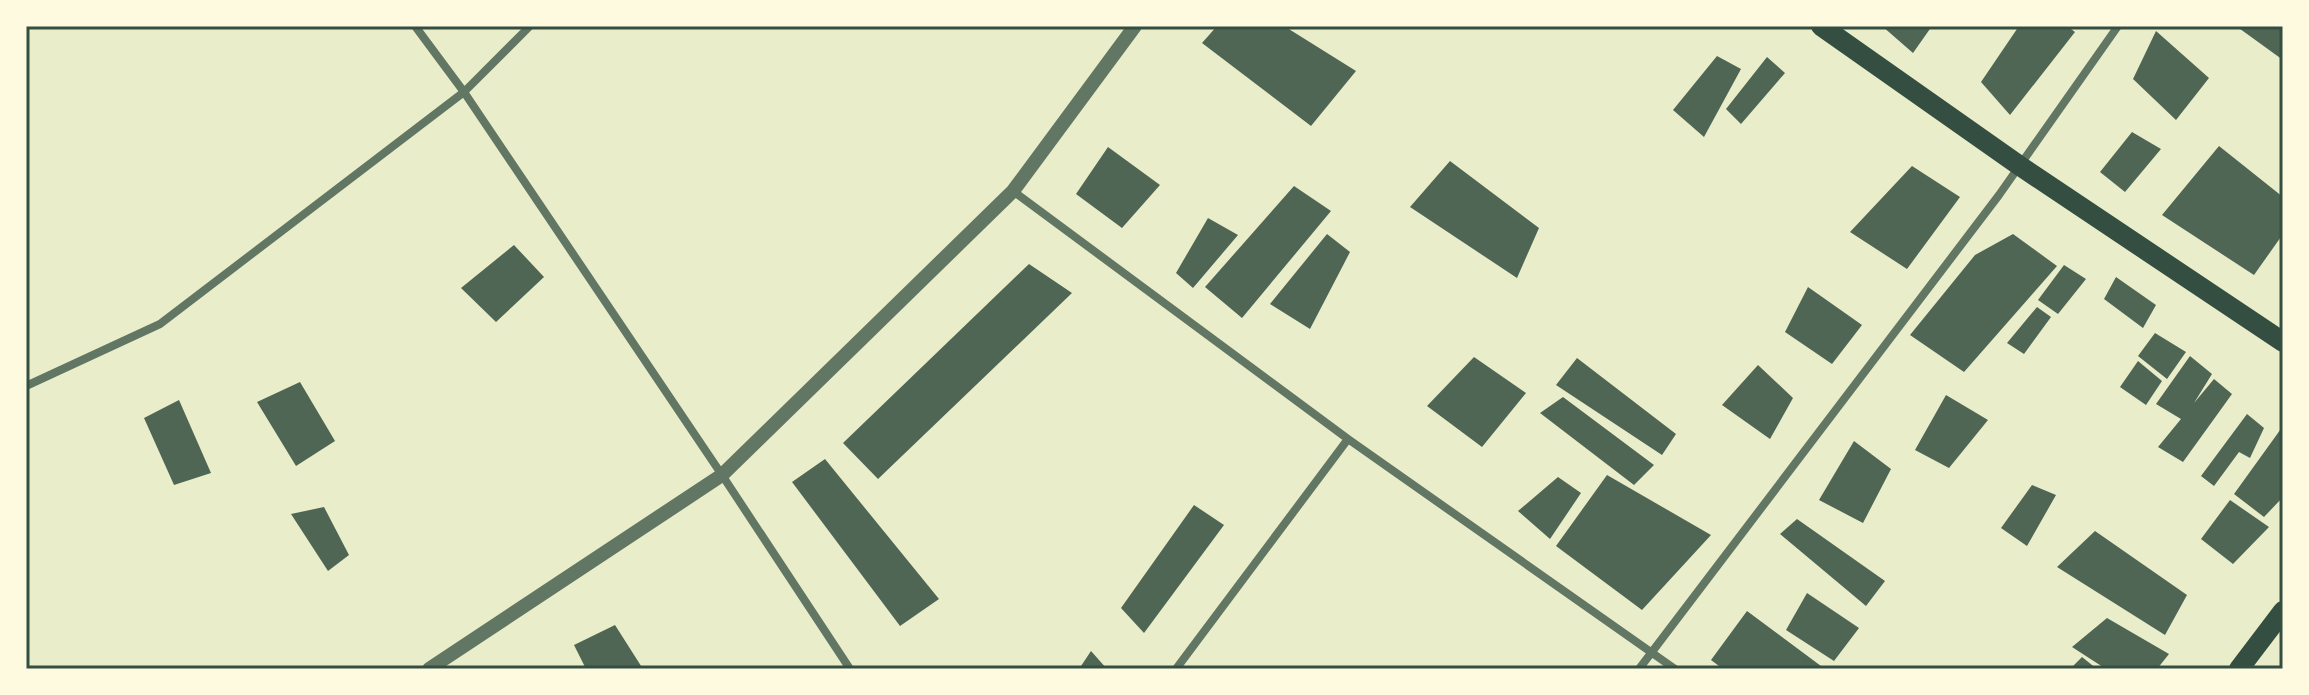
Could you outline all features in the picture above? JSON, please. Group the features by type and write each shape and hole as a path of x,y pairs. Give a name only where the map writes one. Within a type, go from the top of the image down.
{"main road":[{"path":"1821,26 2020,166 2283,342"},
{"path":"2239,669 2283,611"}],"street":[{"path":"415,26 464,92 850,669"},
{"path":"26,386 160,324 464,92 530,26"},
{"path":"429,669 722,475 1013,191 1135,26"},
{"path":"1639,669 2020,166 2118,26"},
{"path":"1013,191 1348,439 1675,669"},
{"path":"1176,669 1348,439"}],"building":[{"path":"1217,26 1284,26 1356,71 1311,126 1202,43"},
{"path":"1882,26 1932,26 1913,53"},
{"path":"2019,26 2067,26 2075,32 2010,115 1981,82"},
{"path":"2236,26 2283,26 2283,60"},
{"path":"2156,31 2209,78 2176,120 2133,79"},
{"path":"1717,56 1741,69 1704,137 1673,110"},
{"path":"1767,57 1785,73 1741,124 1726,109"},
{"path":"2132,132 2161,149 2125,192 2100,172"},
{"path":"2219,146 2283,197 2283,234 2254,275 2162,215"},
{"path":"1108,147 1160,185 1122,228 1076,194"},
{"path":"1450,161 1539,228 1517,278 1410,207"},
{"path":"1912,166 1960,197 1907,269 1850,232"},
{"path":"1294,186 1331,211 1242,318 1205,287"},
{"path":"1208,218 1238,235 1193,288 1176,273"},
{"path":"1327,234 1350,252 1310,329 1270,304"},
{"path":"2013,234 2057,266 1964,372 1910,335 1975,255"},
{"path":"514,245 544,277 496,322 461,288"},
{"path":"1029,264 1072,293 878,479 843,443"},
{"path":"2064,265 2086,279 2058,314 2038,300"},
{"path":"2116,277 2156,305 2143,328 2104,299"},
{"path":"1808,287 1862,325 1832,364 1785,332"},
{"path":"2037,307 2051,317 2024,354 2007,343"},
{"path":"2155,333 2186,352 2167,379 2138,356"},
{"path":"2190,356 2212,374 2194,403 2214,379 2232,394 2183,462 2158,447 2181,419 2156,404"},
{"path":"1474,357 1526,393 1482,447 1427,406"},
{"path":"1577,358 1676,434 1662,455 1556,385"},
{"path":"2138,361 2162,381 2146,405 2120,387"},
{"path":"1758,365 1793,398 1770,439 1722,405"},
{"path":"300,382 335,441 296,466 257,402"},
{"path":"1946,395 1988,420 1949,468 1915,450"},
{"path":"1563,397 1654,465 1634,485 1540,413"},
{"path":"179,400 211,473 174,485 144,418"},
{"path":"2247,414 2264,428 2250,458 2239,452 2214,486 2201,476"},
{"path":"2283,426 2283,497 2264,517 2234,494"},
{"path":"1854,441 1891,469 1863,523 1819,500"},
{"path":"825,459 939,599 900,626 792,482"},
{"path":"1607,475 1711,535 1642,610 1556,546"},
{"path":"1558,477 1581,493 1550,539 1518,511"},
{"path":"2032,485 2056,495 2027,546 2001,528"},
{"path":"2230,500 2269,527 2233,564 2201,539"},
{"path":"1194,505 1224,525 1144,633 1121,608"},
{"path":"324,507 349,555 328,571 291,514"},
{"path":"1797,519 1885,581 1866,606 1780,534"},
{"path":"2095,531 2187,595 2165,635 2057,567"},
{"path":"1807,593 1859,628 1834,661 1786,630"},
{"path":"1747,611 1825,669 1723,669 1711,660"},
{"path":"2107,618 2169,654 2157,669 2106,669 2072,647"},
{"path":"615,625 643,669 586,669 574,645"},
{"path":"1091,651 1107,669 1079,669"},
{"path":"2082,657 2097,669 2070,669"}]}
